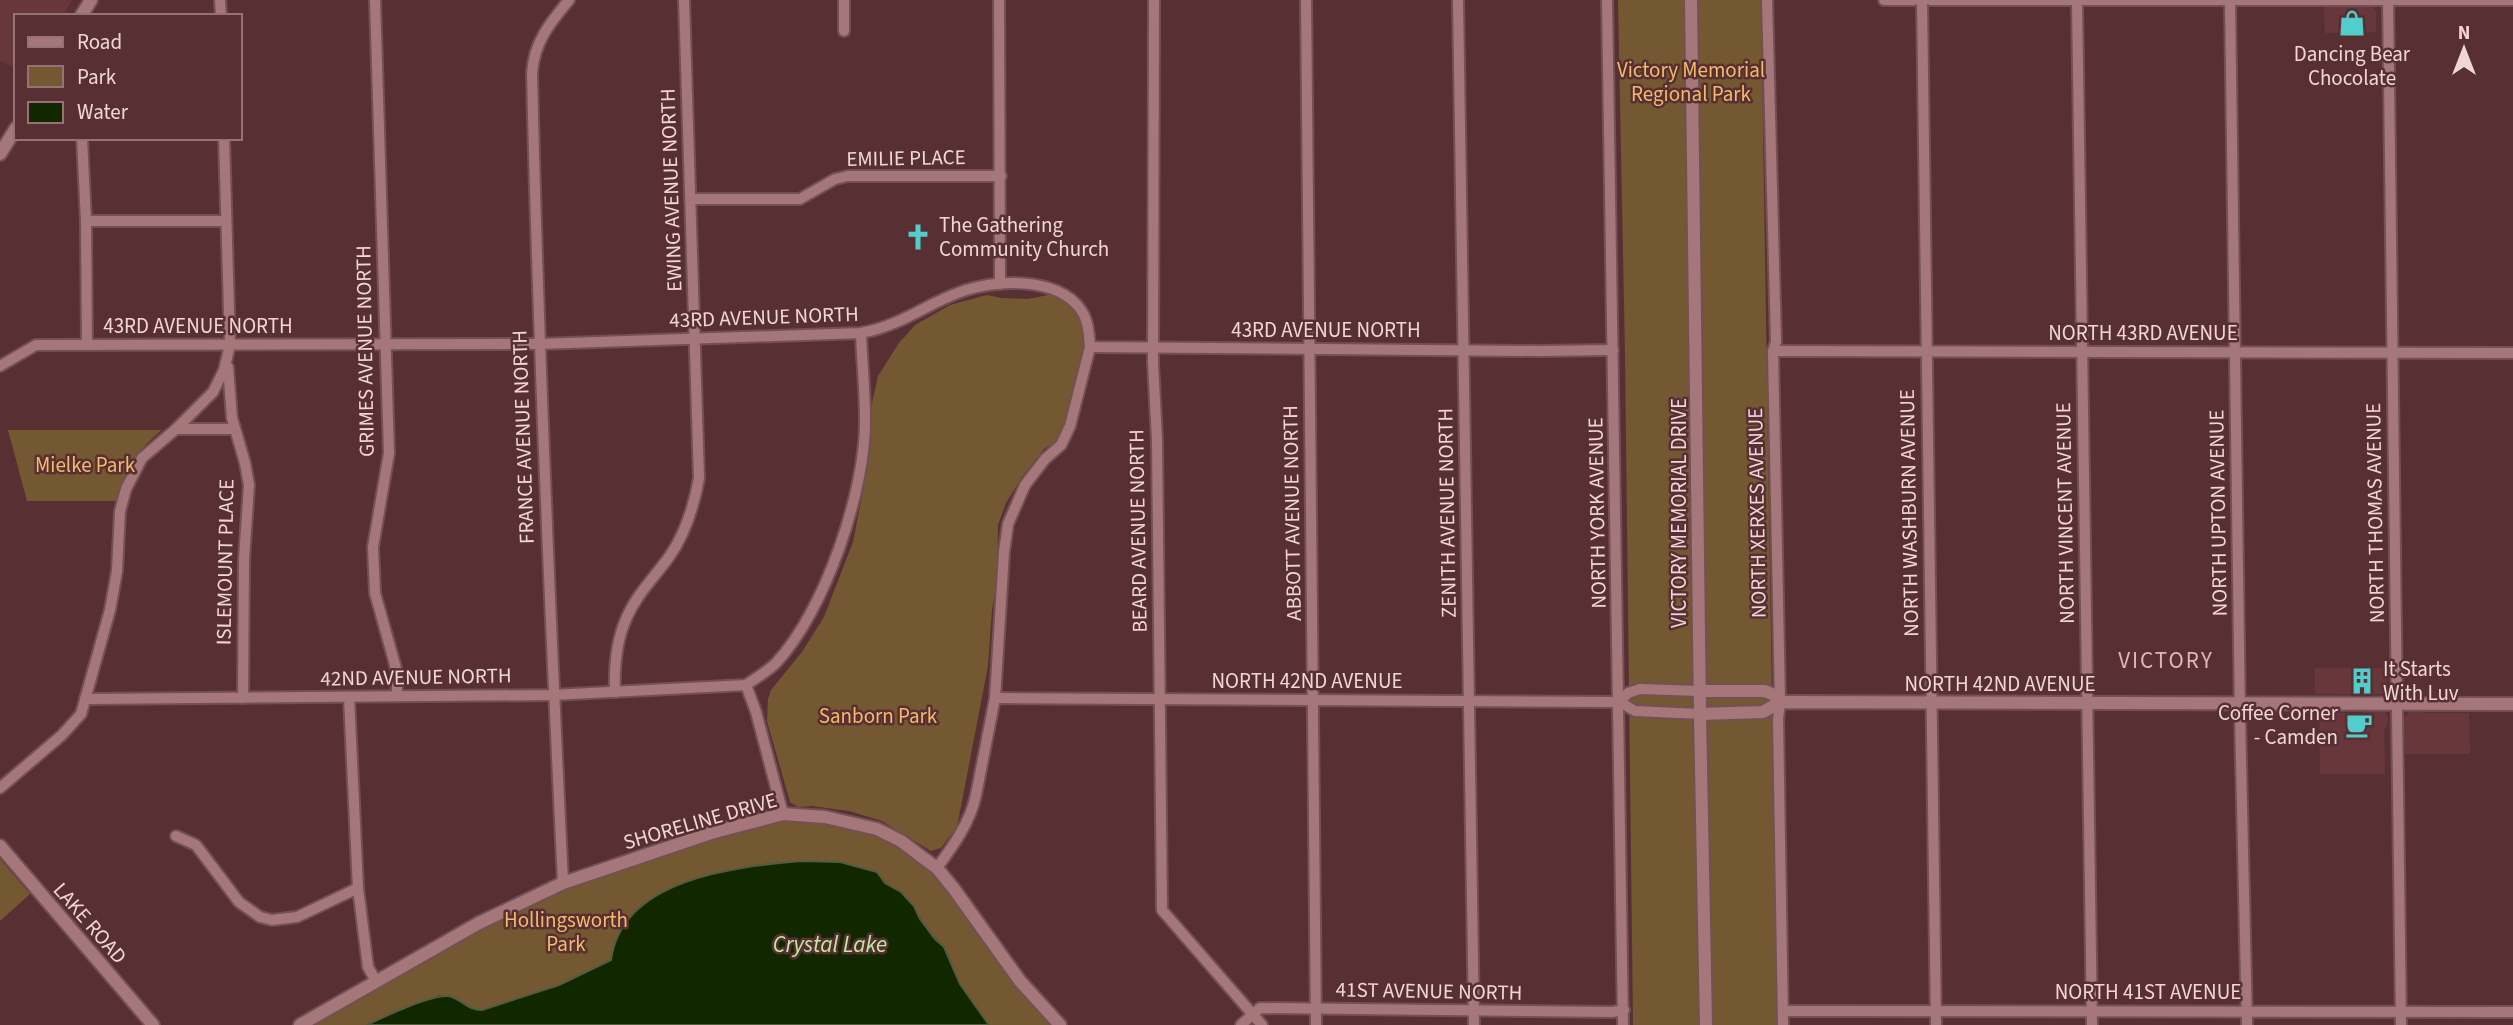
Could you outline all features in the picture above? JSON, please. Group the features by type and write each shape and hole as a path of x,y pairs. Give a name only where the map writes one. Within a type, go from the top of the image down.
{"street":[{"name":"GRIMES AVENUE NORTH","path":"375,0 389,453 373,558 375,593 397,672 397,696"},
{"name":"FRANCE AVENUE NORTH","path":"563,883 552,695 539,344 533,57 538,41 569,0"},
{"name":"EWING AVENUE NORTH","path":"615,692 616,657 625,620 637,596 671,555 694,505 699,478 684,0"},
{"path":"844,0 844,31"},
{"path":"999,0 1000,284"},
{"name":"BEARD AVENUE NORTH","path":"1154,0 1153,348 1157,440 1162,910 1262,1025"},
{"name":"ABBOTT AVENUE NORTH","path":"1306,0 1316,1025"},
{"name":"ZENITH AVENUE NORTH","path":"1458,0 1474,1025"},
{"name":"NORTH YORK AVENUE","path":"1607,0 1623,1025"},
{"name":"VICTORY MEMORIAL DRIVE","path":"1691,0 1699,691 1706,1025"},
{"name":"NORTH XERXES AVENUE","path":"1767,0 1776,342 1773,351 1783,1025"},
{"path":"1884,0 1914,0"},
{"name":"NORTH WASHBURN AVENUE","path":"1922,0 1936,1025"},
{"path":"1930,0 2513,0"},
{"name":"NORTH VINCENT AVENUE","path":"2077,0 2092,1025"},
{"name":"NORTH UPTON AVENUE","path":"2230,0 2247,1025"},
{"name":"NORTH THOMAS AVENUE","path":"2388,0 2401,1025"},
{"path":"0,154 14,131"},
{"path":"82,140 87,345"},
{"path":"0,788 81,713 110,610 117,571 120,511 126,489 142,458 213,392 224,370 230,345 224,140"},
{"name":"EMILIE PLACE","path":"691,199 800,199 820,190 835,179 848,176 1001,176"},
{"path":"86,220 226,221"},
{"name":"43RD AVENUE NORTH","path":"0,366 36,345 539,344 862,334 885,328 967,290 1000,284 1039,285 1061,293 1077,305 1084,315 1090,347 1613,349"},
{"path":"783,814 756,712 746,685 775,664 806,618 832,567 852,510 865,421 862,334"},
{"name":"ISLEMOUNT PLACE","path":"230,345 228,395 249,485 244,559 243,698"},
{"path":"937,869 973,808 995,698 1004,552 1009,524 1025,485 1045,459 1061,444 1070,426 1090,347"},
{"name":"NORTH 43RD AVENUE","path":"1773,351 2513,353"},
{"path":"176,429 235,429"},
{"name":"42ND AVENUE NORTH","path":"85,699 552,695 746,685"},
{"name":"NORTH 42ND AVENUE","path":"1620,702 1628,693 1640,689 1765,691 1780,702"},
{"path":"349,697 358,888 368,967 376,981"},
{"name":"NORTH 42ND AVENUE","path":"995,698 1620,702 1635,712 1700,714 1763,712 1780,702 2513,705"},
{"name":"SHORELINE DRIVE","path":"300,1025 480,923 563,883 711,833 783,814 825,817 877,828 901,841 937,869 1020,981 1060,1025"},
{"path":"176,836 196,845 239,902 260,917 285,920 297,917 358,888"},
{"name":"LAKE ROAD","path":"0,846 153,1025"},
{"name":"41ST AVENUE NORTH","path":"1253,1014 1260,1008 1624,1010"},
{"name":"NORTH 41ST AVENUE","path":"1783,1011 2513,1012"},
{"path":"1241,1025 1253,1014"}],"shaded area":[{"path":"0,0 72,0 64,14 14,14 14,67 0,61"},
{"path":"2324,7 2373,7 2376,11 2376,32 2325,33"},
{"path":"2315,668 2385,668 2387,688 2385,694 2315,694"},
{"path":"2375,708 2384,711 2388,721 2384,731 2385,774 2320,774 2319,713 2362,713"},
{"path":"2412,709 2425,713 2469,713 2470,754 2405,754 2404,718"}],"green space":[{"name":"Victory Memorial Regional Park","path":"1618,0 1761,0 1777,1025 1633,1025"},
{"name":"Sanborn Park","path":"1053,294 1081,313 1085,338 1084,353 1071,411 1059,440 1044,449 1022,477 1006,503 998,525 997,584 992,609 988,666 957,827 941,848 931,851 882,821 849,811 798,807 790,802 767,721 768,699 771,690 802,652 824,617 853,542 867,470 871,408 878,376 899,343 915,325 950,305 987,295 1028,299"},
{"name":"Mielke Park","path":"8,430 162,430 133,461 116,501 27,501"},
{"name":"Hollingsworth Park","path":"783,814 853,822 926,860 1060,1025 989,1025 961,986 944,947 906,898 874,871 839,863 783,862 696,878 650,899 629,917 619,933 612,960 559,985 482,1010 473,1010 452,997 439,995 367,1025 300,1025 563,883"},
{"path":"0,859 30,894 0,921"}],"water":[{"name":"Crystal Lake","path":"801,861 840,862 877,872 885,883 901,892 914,906 935,939 944,947 960,984 989,1025 367,1025 435,998 452,997 469,1007 482,1010 559,985 611,960 620,932 636,911 659,894 685,882 715,873"}],"place":[{"name":"Dancing Bear Chocolate","path":"2352,23"},
{"name":"The Gathering Community Church","path":"918,237"},
{"name":"It Starts With Luv","path":"2362,681"},
{"name":"Coffee Corner - Camden","path":"2359,725"}],"district":[{"name":"VICTORY","path":"2166,660"}]}
